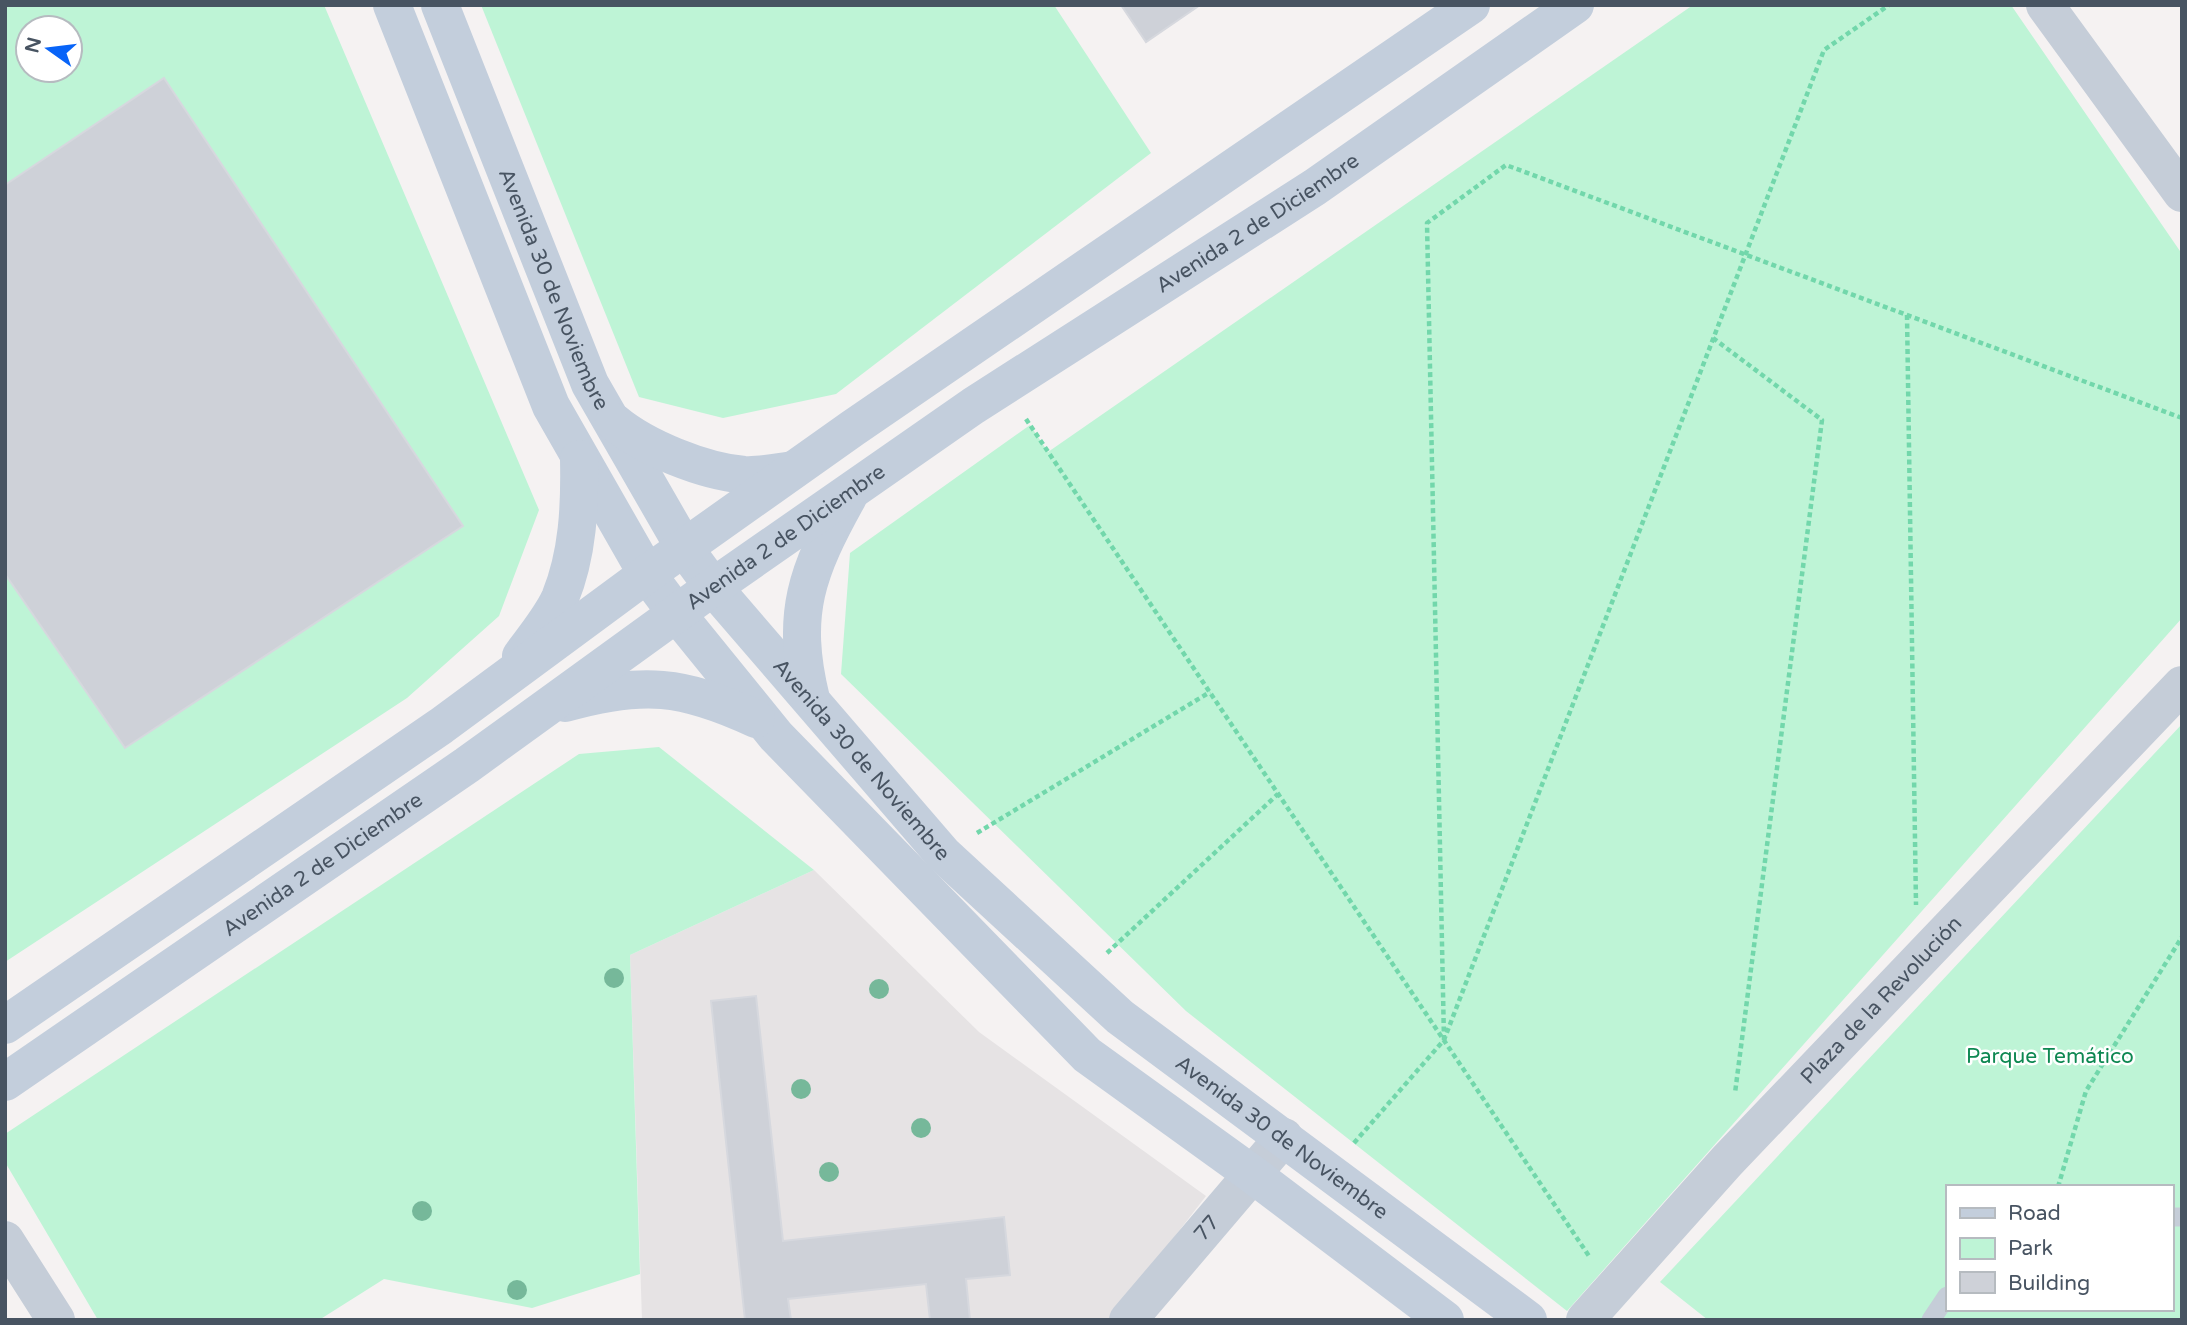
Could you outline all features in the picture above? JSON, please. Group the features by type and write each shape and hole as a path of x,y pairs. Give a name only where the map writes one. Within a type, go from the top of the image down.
{"main road":[{"name":"Avenida 30 de Noviembre","path":"392,5 551,406 647,574 764,723 1087,1055 1252,1174 1445,1320"},
{"name":"Avenida 30 de Noviembre","path":"440,5 590,384 685,549 713,587 943,854 1077,981 1121,1017 1528,1320"},
{"path":"5,1025 507,678 647,574 795,470 1471,5"},
{"name":"Avenida 2 de Diciembre","path":"5,1082 546,708 852,489 1004,386 1315,187 1575,5"},
{"path":"605,414 632,437 662,451 706,465 745,475 795,470"},
{"path":"507,678 559,599 573,550 580,505 579,459"},
{"path":"812,701 802,661 803,601 817,554 852,489"},
{"path":"546,708 603,692 671,689 713,699 764,723"}],"street":[{"path":"2045,5 2182,193"},
{"name":"Plaza de la Revolución","path":"1585,1320 1727,1161 2182,685"},
{"name":"77","path":"1128,1320 1284,1137"},
{"path":"5,1240 56,1320"}],"lane":[{"path":"1931,1320 1946,1298"}],"path":[{"path":"1329,1172 1444,1040 1824,50 1889,5"},
{"path":"1444,1040 1427,223 1506,164 2182,418"},
{"path":"1907,315 1917,962"},
{"path":"1713,338 1822,420 1727,1161"},
{"path":"1004,386 1611,1288"},
{"path":"943,854 1210,692"},
{"path":"1077,981 1278,794"},
{"path":"2059,1185 2086,1091 2182,937"}],"shaded area":[{"path":"814,870 979,1032 1206,1196 1110,1320 642,1320 630,955"}],"green space":[{"path":"5,5 324,5 539,510 499,616 407,698 5,962"},
{"path":"481,5 1054,5 1151,153 836,394 723,418 639,397"},
{"path":"1693,5 2011,5 2182,254 2182,618 1567,1311 1186,1011 841,674 850,553 1030,425 1048,452"},
{"name":"Parque Temático","path":"2182,724 2182,1320 1708,1320 1660,1282"},
{"path":"659,747 814,870 630,955 640,1274 532,1308 384,1279 319,1320 98,1320 5,1162 5,1134 579,754"}],"building":[{"path":"1121,5 1200,5 1146,42"},
{"path":"164,78 463,526 125,748 5,574 5,185"},
{"path":"756,996 783,1241 1004,1217 1010,1275 966,1279 970,1320 930,1320 926,1284 788,1299 791,1320 745,1320 711,1001"}]}
